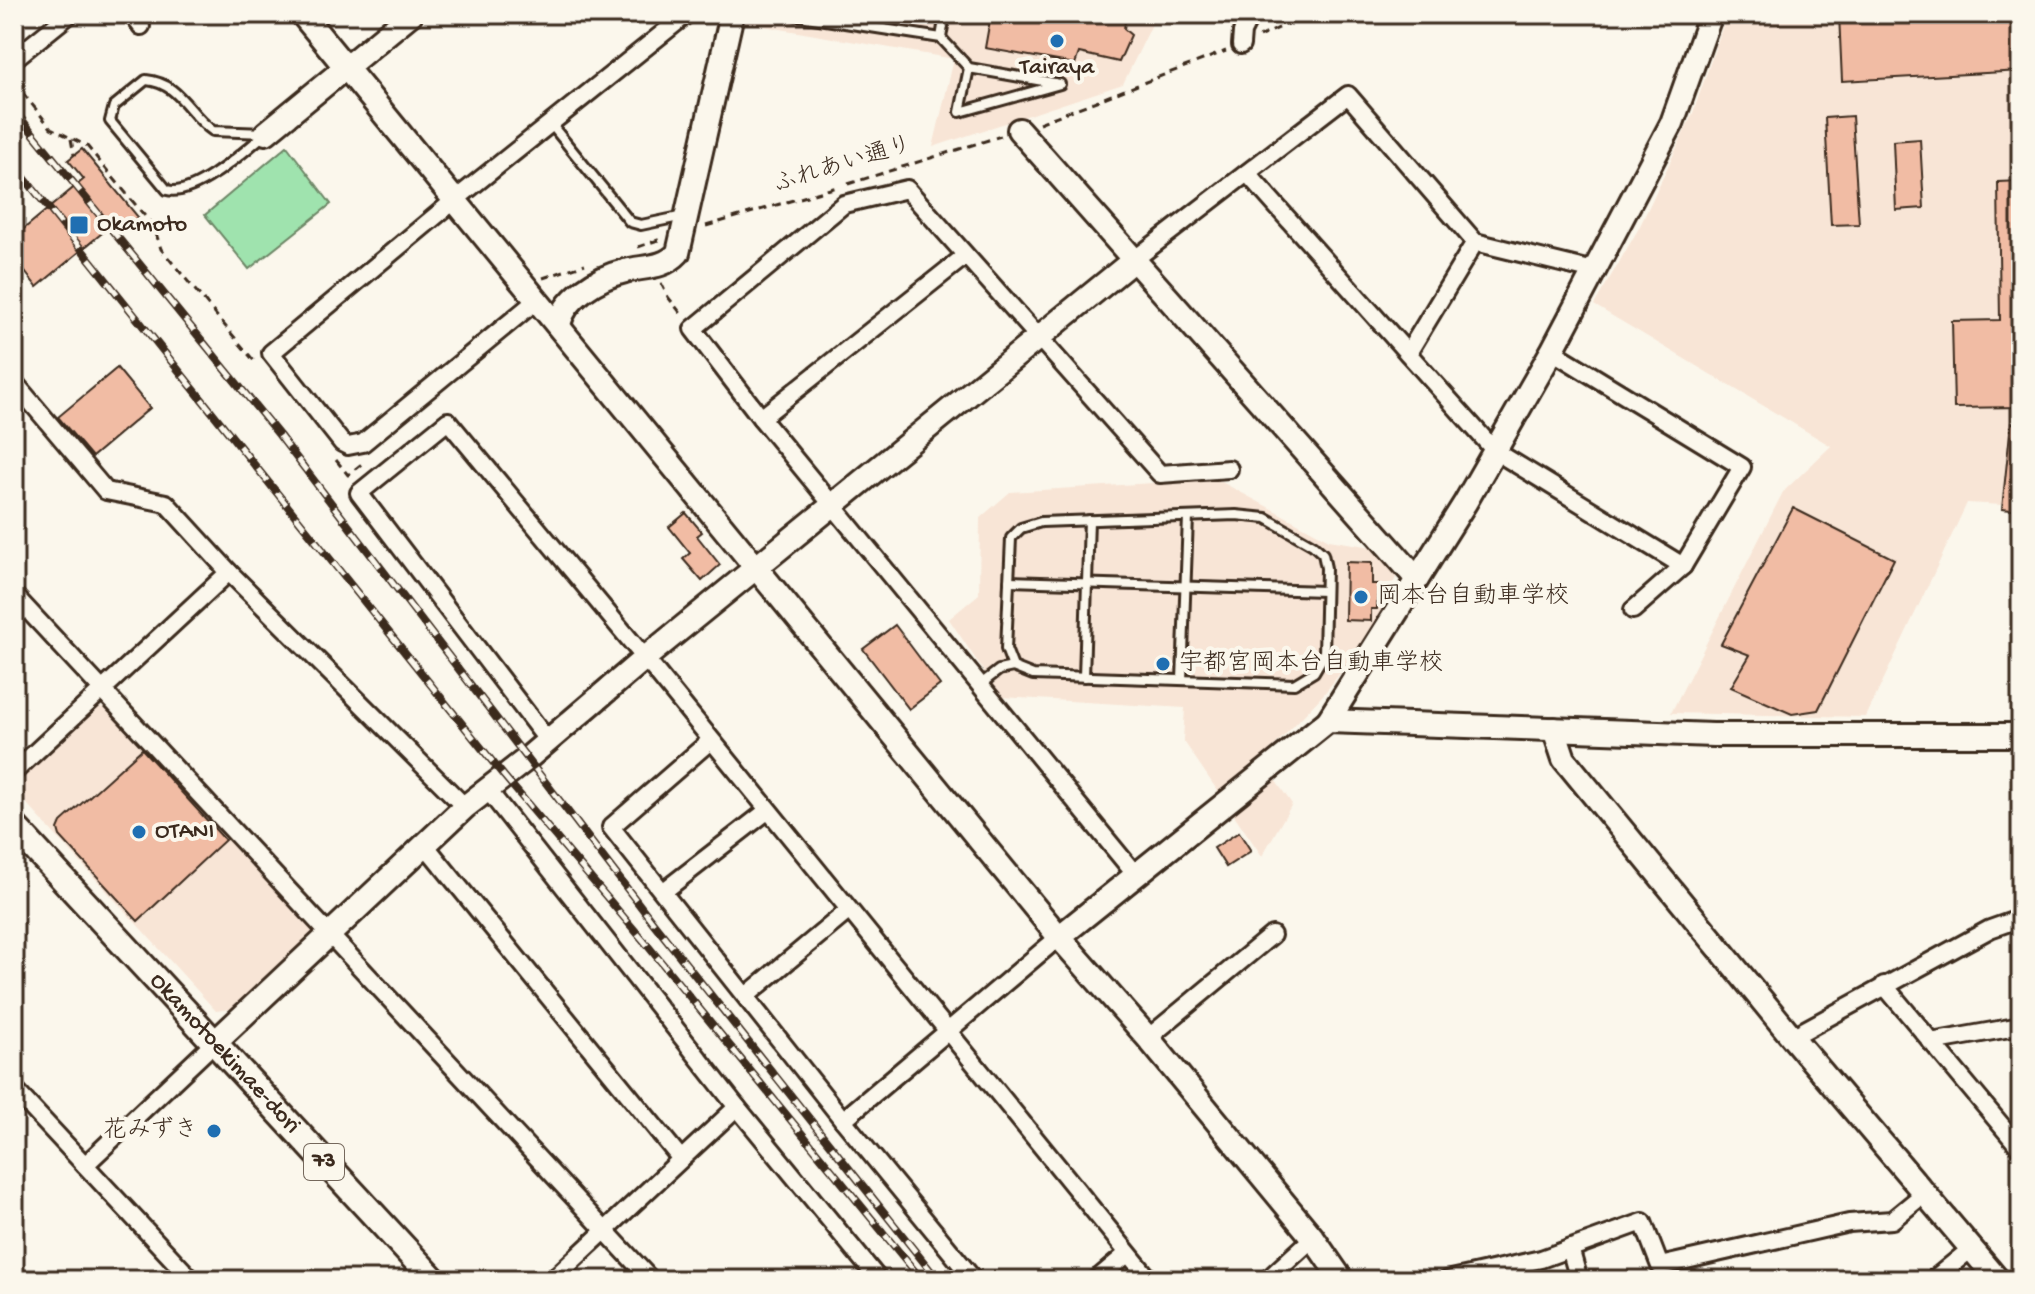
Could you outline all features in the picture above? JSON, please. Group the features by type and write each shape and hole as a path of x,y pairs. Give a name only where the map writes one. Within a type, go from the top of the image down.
{"main road":[{"name":"Okamotoekimae-dori","path":"14,826 434,1280"}],"street":[{"path":"14,59 70,14"},
{"path":"302,14 1059,937 1148,1038 1313,1238 1342,1280"},
{"path":"266,133 411,14"},
{"path":"537,300 363,443 348,446 342,443 271,353 456,199 687,14"},
{"path":"559,326 560,318 571,303 595,283 623,271 654,267 671,260 678,253 692,221 732,14"},
{"path":"1241,45 1242,32 1251,14"},
{"path":"843,1120 1135,874 1328,721 1495,451 1552,351 1672,123 1711,14"},
{"path":"85,1165 465,807 1038,337 1348,95 1475,242 1594,271"},
{"path":"1017,131 1135,259 1417,579"},
{"path":"1247,173 1495,451 1683,566"},
{"path":"1135,874 761,418 693,329 844,204 907,189 1160,474 1229,469"},
{"path":"1408,353 1475,242"},
{"path":"761,418 965,256"},
{"path":"1552,351 1742,467 1683,566 1633,610"},
{"path":"14,382 106,491 166,503 229,572 465,807"},
{"path":"548,741 359,493 448,421 645,658 1150,1280"},
{"path":"14,772 229,572"},
{"path":"14,595 651,1280"},
{"path":"1328,721 1713,735 2021,735"},
{"path":"1554,729 1564,759 1792,1037 1998,1280"},
{"path":"710,741 611,827 974,1280"},
{"path":"487,789 737,1107 879,1280"},
{"path":"664,891 767,811"},
{"path":"425,845 681,1159"},
{"path":"746,996 848,911"},
{"path":"1792,1037 1990,929 2021,918"},
{"path":"1148,1038 1272,935"},
{"path":"1884,985 2021,1149"},
{"path":"1931,1042 2021,1026"},
{"path":"14,1089 192,1280"},
{"path":"552,1280 737,1107"},
{"path":"1447,1280 1541,1259 1643,1222 1660,1266 1849,1223 1892,1220 1925,1193"},
{"path":"1267,1280 1313,1238"},
{"path":"1570,1248 1579,1280"},
{"path":"1933,1280 1972,1248"},
{"path":"1096,1280 1127,1254"}],"lane":[{"path":"787,14 941,38 969,68 1060,84 960,112 969,68"},
{"path":"941,38 945,14"},
{"path":"146,80 160,82 174,91 213,131 266,133 224,168 187,188 172,192 167,190 110,121 114,106 146,80"},
{"path":"550,123 630,222 641,225 692,221"},
{"path":"14,318 14,334"},
{"path":"981,684 999,670 1013,667 1033,675 1294,684 1314,672 1324,655 1323,554 1266,518 1236,515 1041,522 1021,528 1011,538 1006,649 1013,667"},
{"path":"1182,680 1188,517"},
{"path":"1084,677 1089,520"},
{"path":"1009,581 1325,591"}],"path":[{"name":"ふれあい通り","path":"692,221 921,162 1017,131 1241,45 1310,14"},
{"path":"14,82 51,128 87,146 154,227 161,249 258,366"},
{"path":"70,138 74,155"},
{"path":"654,267 668,297 693,329"},
{"path":"328,451 348,475 372,455"}],"shaded area":[{"path":"742,14 1157,14 1123,84 933,147 954,59 740,22"},
{"path":"1727,14 2021,14 2021,506 1967,503 1866,717 1671,713 1783,492 1831,446 1594,305 1639,228 1693,113"},
{"name":"宇都宮岡本台自動車学校","path":"1216,479 1329,540 1372,547 1397,575 1371,634 1323,695 1261,760 1292,804 1262,856 1183,740 1185,708 1001,697 949,619 979,594 980,518 1010,492"},
{"path":"96,707 108,708 312,926 312,936 238,1008 216,1011 18,794 18,780"}],"green space":[{"path":"287,146 331,204 249,269 205,215"}],"building":[{"name":"Tairaya","path":"991,14 1126,14 1124,29 1131,35 1119,62 1079,53 1075,64 985,48"},
{"path":"1839,14 2021,14 2021,71 1842,81"},
{"path":"1852,116 1859,224 1831,225 1825,118"},
{"path":"1920,139 1924,208 1896,210 1893,141"},
{"path":"82,149 138,217 125,228 119,219 37,287 14,258 14,237 84,179 68,160"},
{"path":"2021,181 2021,407 1954,408 1952,321 2000,320 1998,182"},
{"path":"117,368 150,408 92,457 58,417"},
{"path":"2011,423 2021,424 2021,511 2002,509"},
{"path":"1793,508 1894,559 1818,710 1792,714 1731,687 1750,655 1721,644"},
{"path":"686,513 702,532 697,536 720,565 702,581 683,559 690,553 669,527"},
{"name":"岡本台自動車学校","path":"1346,562 1372,563 1372,584 1378,584 1377,609 1371,609 1371,621 1345,620"},
{"path":"895,625 940,685 909,709 863,649"},
{"name":"OTANI","path":"142,749 225,840 138,921 60,836 58,829 61,822"},
{"path":"1239,832 1251,851 1226,867 1214,848"}],"railway":[{"path":"14,110 279,435 655,925 938,1280"},
{"path":"14,165 504,776 922,1280"}],"place":[{"name":"Tairaya","path":"1057,41"},
{"name":"Okamoto","path":"79,225"},
{"name":"岡本台自動車学校","path":"1361,597"},
{"name":"宇都宮岡本台自動車学校","path":"1163,664"},
{"name":"OTANI","path":"139,832"},
{"name":"花みずき","path":"214,1131"}]}
